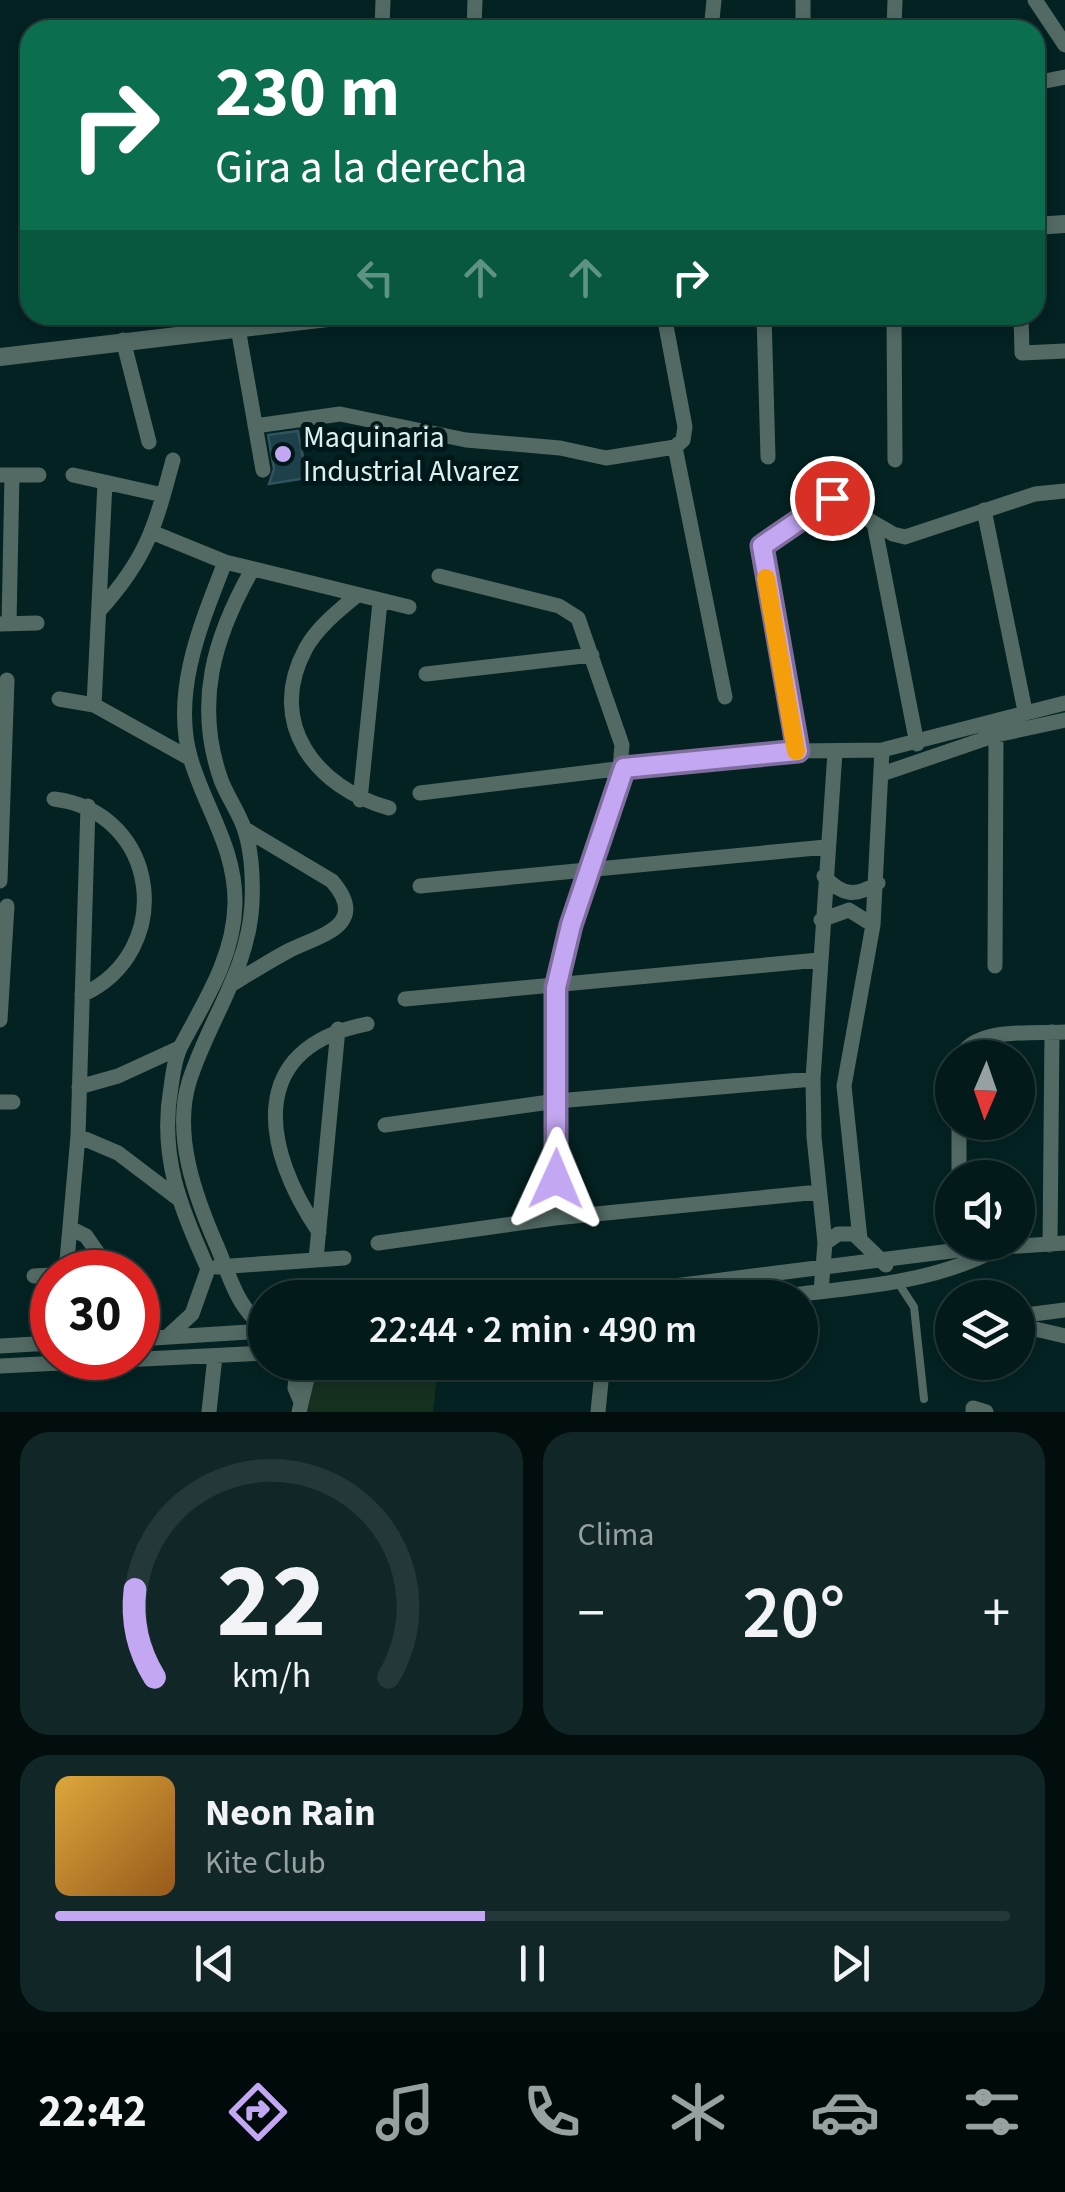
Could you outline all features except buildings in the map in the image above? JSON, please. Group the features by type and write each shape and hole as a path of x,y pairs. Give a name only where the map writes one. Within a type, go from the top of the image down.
{"street":[{"path":"1035,0 1065,44"},
{"path":"0,357 265,325"},
{"path":"255,426 340,414 466,440 560,448 606,458 674,447 683,440 684,427 666,325"},
{"path":"764,325 768,457"},
{"path":"894,325 896,460"},
{"path":"1021,325 1022,353 1065,351"},
{"path":"238,328 263,470"},
{"path":"122,340 150,442"},
{"path":"674,447 725,697"},
{"path":"98,612 120,587 154,533 173,460"},
{"path":"36,622 4,624 6,475 40,475"},
{"path":"73,475 163,496"},
{"path":"94,704 105,483"},
{"path":"798,751 762,546 832,498 905,537 984,510 1065,490"},
{"path":"984,510 1025,711"},
{"path":"874,523 917,744"},
{"path":"154,533 252,570 409,608"},
{"path":"226,562 195,638 189,670 190,759 224,834 235,902 233,931 188,1084 185,1124 196,1194 239,1302 248,1311"},
{"path":"79,1087 118,1076 179,1048 234,982 249,934 252,905 245,829 228,794 208,720 209,670 228,614 252,570"},
{"path":"439,576 560,606 578,618 622,746 624,768 556,988 555,1218"},
{"path":"355,597 308,644 292,694 295,723 321,774 360,800 389,808"},
{"path":"360,800 380,602"},
{"path":"426,674 592,655"},
{"path":"0,882 7,680"},
{"path":"58,699 94,704 190,759"},
{"path":"420,793 798,751 882,750 1065,703"},
{"path":"882,774 996,736 1065,720"},
{"path":"995,966 996,736"},
{"path":"860,1238 844,1112 851,1032 878,883 882,750"},
{"path":"821,1290 825,1243 814,1137 813,1078 826,847 836,752"},
{"path":"210,803 228,794"},
{"path":"54,799 88,806 118,830 138,864 145,898 141,929 126,960 105,985 82,995"},
{"path":"68,1250 78,1136 88,806"},
{"path":"234,982 292,949 331,934 341,925 345,908 342,894 332,881 245,829"},
{"path":"420,886 826,847"},
{"path":"824,876 848,894 862,893 878,883"},
{"path":"0,1020 7,906"},
{"path":"822,920 849,910 873,925"},
{"path":"405,999 556,988 819,960"},
{"path":"318,1232 292,1192 274,1130 278,1092 294,1063 322,1035 367,1024"},
{"path":"316,1259 338,1030"},
{"path":"975,1040 1059,1032 1057,1244"},
{"path":"167,1338 201,1300 208,1269 176,1197 168,1165 166,1117 179,1048"},
{"path":"386,1125 557,1101 813,1078"},
{"path":"813,1111 829,1116 844,1112"},
{"path":"814,1137 846,1134"},
{"path":"78,1136 118,1153 176,1197"},
{"path":"378,1243 555,1218 819,1192"},
{"path":"70,1228 86,1236 96,1250"},
{"path":"825,1243 838,1234 860,1238 897,1281"},
{"path":"733,1280 935,1255"},
{"path":"208,1269 344,1258"},
{"path":"818,1290 897,1281 944,1260"},
{"path":"1035,1314 1065,1310"},
{"path":"1035,1329 1065,1336"},
{"path":"160,1338 248,1331"},
{"path":"0,1346 30,1344"},
{"path":"0,1366 248,1355"},
{"path":"209,1412 215,1356"},
{"path":"296,1380 300,1407"},
{"path":"300,1407 307,1380"},
{"path":"598,1412 601,1380"},
{"path":"973,1412 986,1412"}],"lane":[{"path":"897,1281 914,1307 924,1399"}],"green space":[{"path":"310,1380 437,1380 433,1412 305,1412"}],"slow traffic":[{"path":"766,578 796,751"}],"place":[{"name":"Maquinaria Industrial Alvarez","path":"283,454"}],"route":[{"path":"556,1179 556,988 571,925 624,768 798,751 762,546 765,540 832,498"}]}
